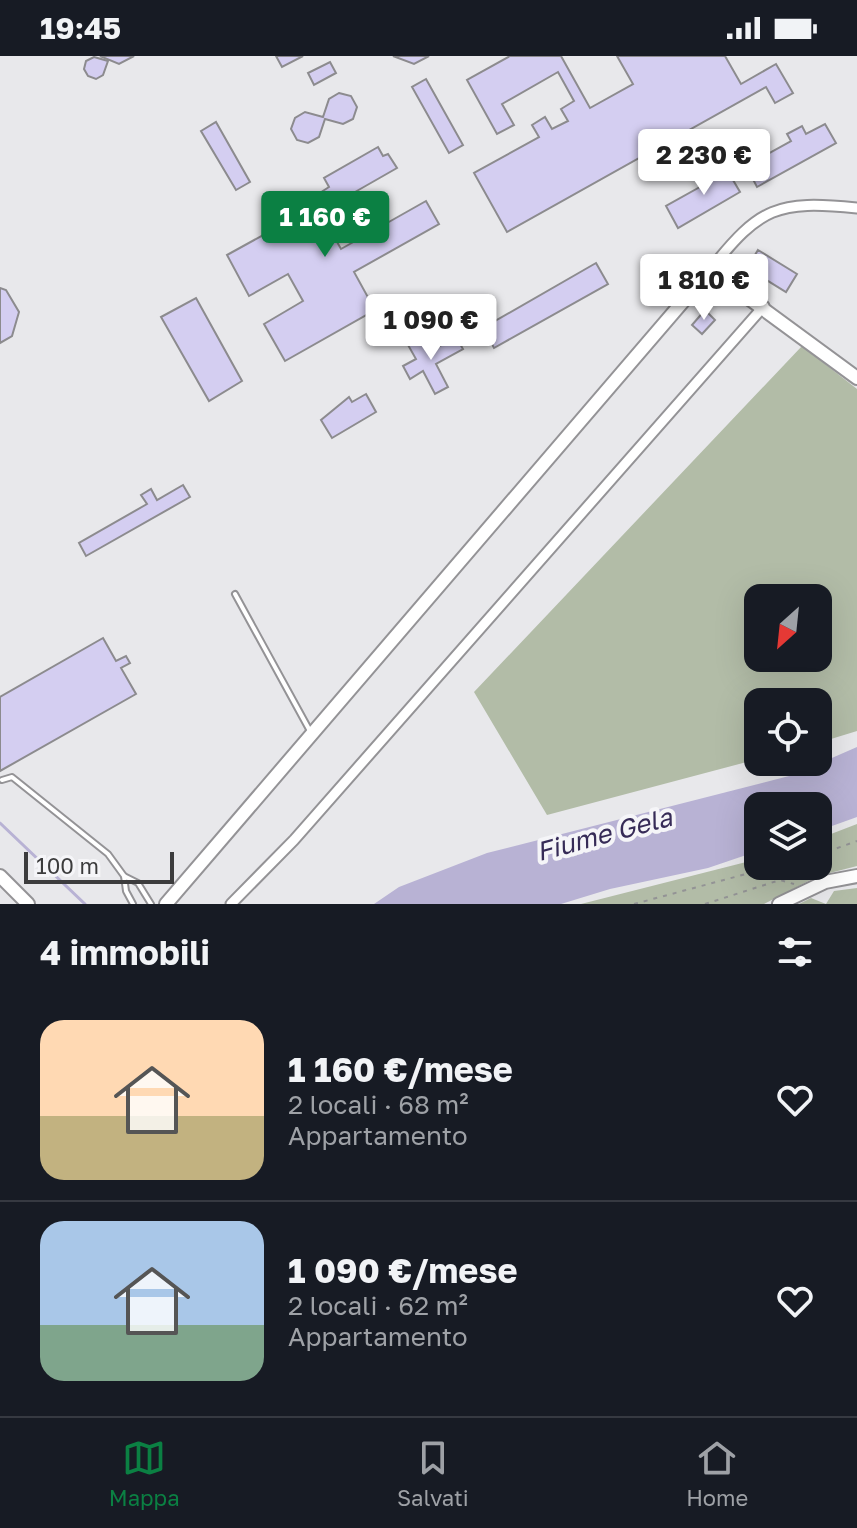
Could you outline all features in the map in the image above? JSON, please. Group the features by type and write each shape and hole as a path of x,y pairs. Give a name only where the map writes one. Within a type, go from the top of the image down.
{"street":[{"path":"166,904 737,236 757,218 785,206 857,208"},
{"path":"710,270 764,306 857,378"},
{"path":"231,904 305,828 764,306"},
{"path":"779,904 825,882 856,875"},
{"path":"0,876 28,904"}],"lane":[{"path":"235,594 311,734"},
{"path":"2,780 12,777 108,854 124,876 138,883 151,904"},
{"path":"124,876 126,891 133,904"}],"path":[{"path":"832,850 857,841"},
{"path":"634,904 744,875"},
{"path":"705,904 780,880 795,885 798,894"}],"green space":[{"path":"802,346 857,389 857,731 832,739 832,688 744,688 744,763 547,815 474,692"},
{"path":"857,824 857,866 832,872 832,834"},
{"path":"744,863 744,880 810,880 764,904 581,904"},
{"path":"857,888 857,904 826,904 834,891"},
{"path":"811,898 826,904 799,904"}],"water":[{"name":"Fiume Gela","path":"857,747 857,817 832,826 832,792 744,792 744,856 708,868 610,889 561,904 374,904 399,887 487,853 789,776 832,776 832,758"}],"building":[{"path":"100,56 134,56 119,64"},
{"path":"276,56 303,56 282,67"},
{"path":"393,56 429,56 414,64"},
{"path":"510,56 561,56 590,108 633,84 617,56 725,56 741,84 776,64 793,93 775,103 766,87 507,232 474,173 539,137 532,125 545,117 552,129 568,121 561,109 574,101 558,72 502,104 514,125 497,134 467,80"},
{"path":"94,57 108,61 103,75 96,79 88,76 84,69 86,61"},
{"path":"330,62 336,73 314,85 308,73"},
{"path":"426,79 463,145 449,153 412,87"},
{"path":"339,93 351,96 357,107 353,119 343,124 325,119 319,137 308,143 297,140 291,129 295,118 305,112 323,117 329,99"},
{"path":"216,122 250,182 236,190 201,131"},
{"path":"825,124 836,143 757,187 746,166 791,141 787,134 802,126 806,134"},
{"path":"378,147 383,156 388,154 397,168 320,212 341,249 426,201 439,224 354,272 375,310 285,361 264,324 303,301 288,274 249,296 227,255 305,212 301,205 329,187 324,178"},
{"path":"723,163 740,192 678,228 666,206 716,178 711,170"},
{"path":"758,250 797,274 786,292 747,268"},
{"path":"596,263 608,284 494,348 483,328"},
{"path":"0,288 6,290 19,312 12,336 0,343"},
{"path":"196,298 242,381 209,401 161,317"},
{"path":"705,310 715,320 702,334 692,325"},
{"path":"456,337 463,349 436,364 448,387 435,394 423,371 410,379 403,366 416,359 408,345 421,338 429,352"},
{"path":"366,394 376,412 332,438 321,420 349,397 352,402"},
{"path":"183,485 190,497 86,556 79,543 147,504 141,495 151,489 157,500"},
{"path":"103,638 116,661 126,656 130,663 121,668 136,694 0,771 0,697"}],"waterway":[{"path":"0,823 85,904"}]}
